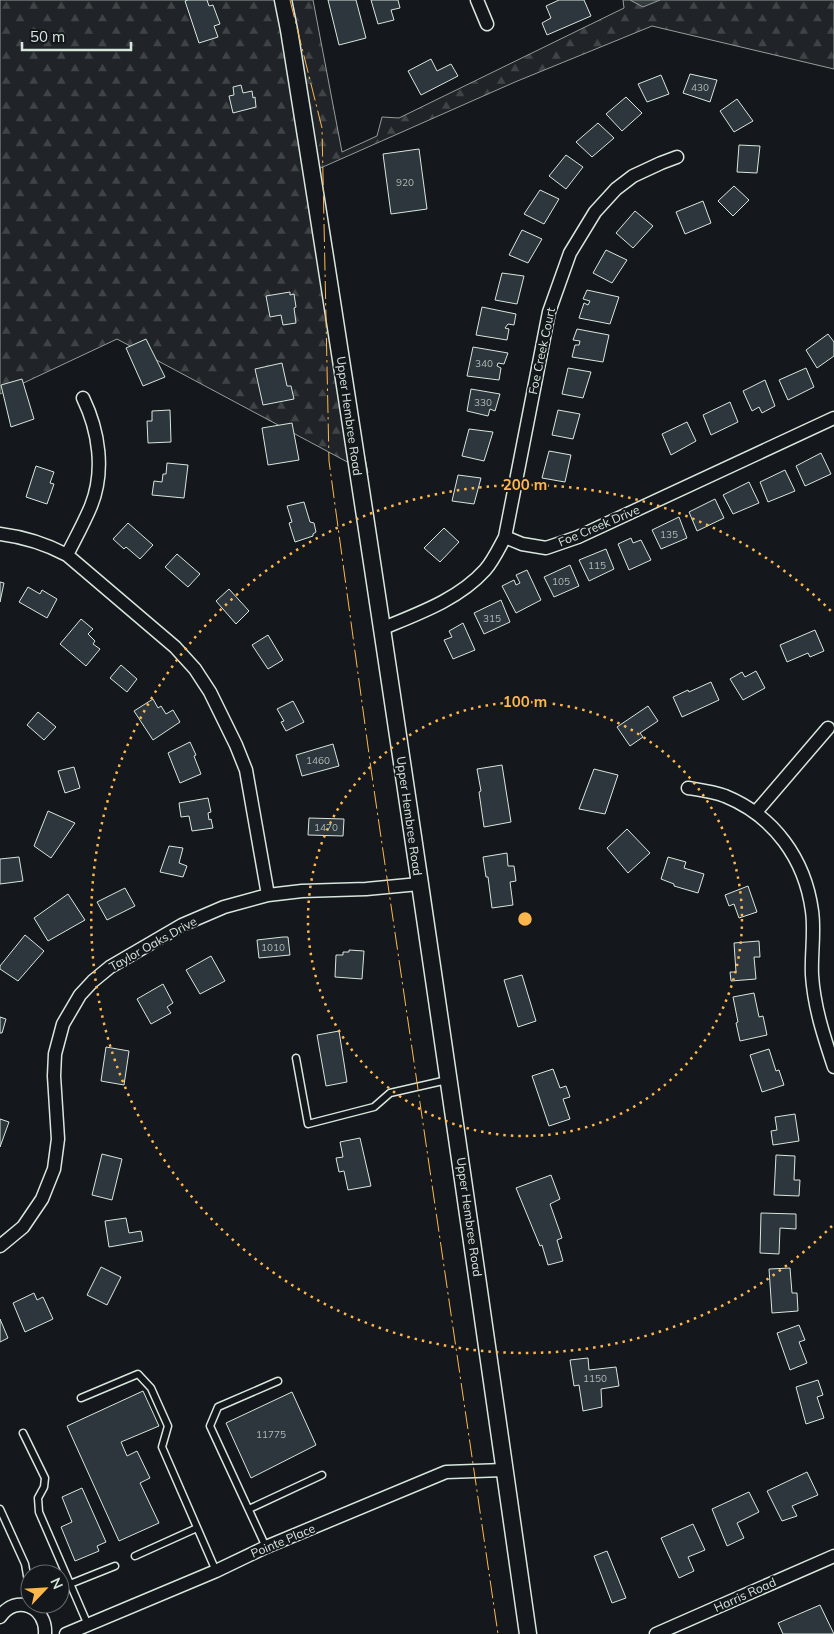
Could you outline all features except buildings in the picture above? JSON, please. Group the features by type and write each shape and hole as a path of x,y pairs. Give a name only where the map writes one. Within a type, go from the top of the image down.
{"street":[{"name":"Upper Hembree Road","path":"283,0 290,30 319,214 448,1080 528,1634"},
{"path":"476,0 487,24"},
{"name":"Foe Creek Court","path":"505,537 549,312 570,253 595,212 616,189 633,176 677,157"},
{"path":"67,554 91,505 98,476 99,456 95,428 83,398"},
{"name":"Foe Creek Drive","path":"505,537 522,544 546,548 578,537 834,418"},
{"path":"0,534 16,536 50,546 67,554 175,647 194,669 210,692 246,770 268,895"},
{"path":"381,629 434,607 461,590 485,570 505,537"},
{"path":"756,812 828,728"},
{"path":"688,788 724,796 756,812 774,828 789,846 801,868 809,890 812,913 812,975 816,1004 834,1067"},
{"name":"Taylor Oaks Drive","path":"0,1246 23,1227 42,1199 54,1169 58,1139 54,1076 55,1054 63,1024 80,996 93,981 110,967 182,925 224,907 268,895 302,891 366,890 419,884"},
{"name":"Pointe Place","path":"66,1634 216,1571 266,1547 446,1472 504,1470"},
{"name":"Harris Road","path":"656,1634 834,1556"},
{"path":"0,1617 6,1609 20,1606"},
{"path":"40,1614 46,1627 45,1634"}],"lane":[{"path":"296,1058 308,1124 374,1107 390,1093 448,1080"},
{"path":"81,1398 138,1374 151,1388 168,1426 162,1447 216,1571"},
{"path":"266,1547 210,1426 218,1407 278,1381"},
{"path":"23,1433 45,1478 44,1486 38,1498 39,1512 61,1564"},
{"path":"248,1509 322,1475"},
{"path":"0,1509 24,1564"},
{"path":"134,1556 197,1528"},
{"path":"88,1625 70,1584 115,1566"}],"green space":[{"path":"0,0 313,0 342,152 377,136 382,117 399,118 624,8 623,0 834,0 834,69 652,26 515,82 307,174 368,473 117,339 0,394"}],"water":[{"path":"630,0 660,0 643,7"}],"power":[{"path":"290,0 322,128 329,461 372,776 498,1634"}]}
